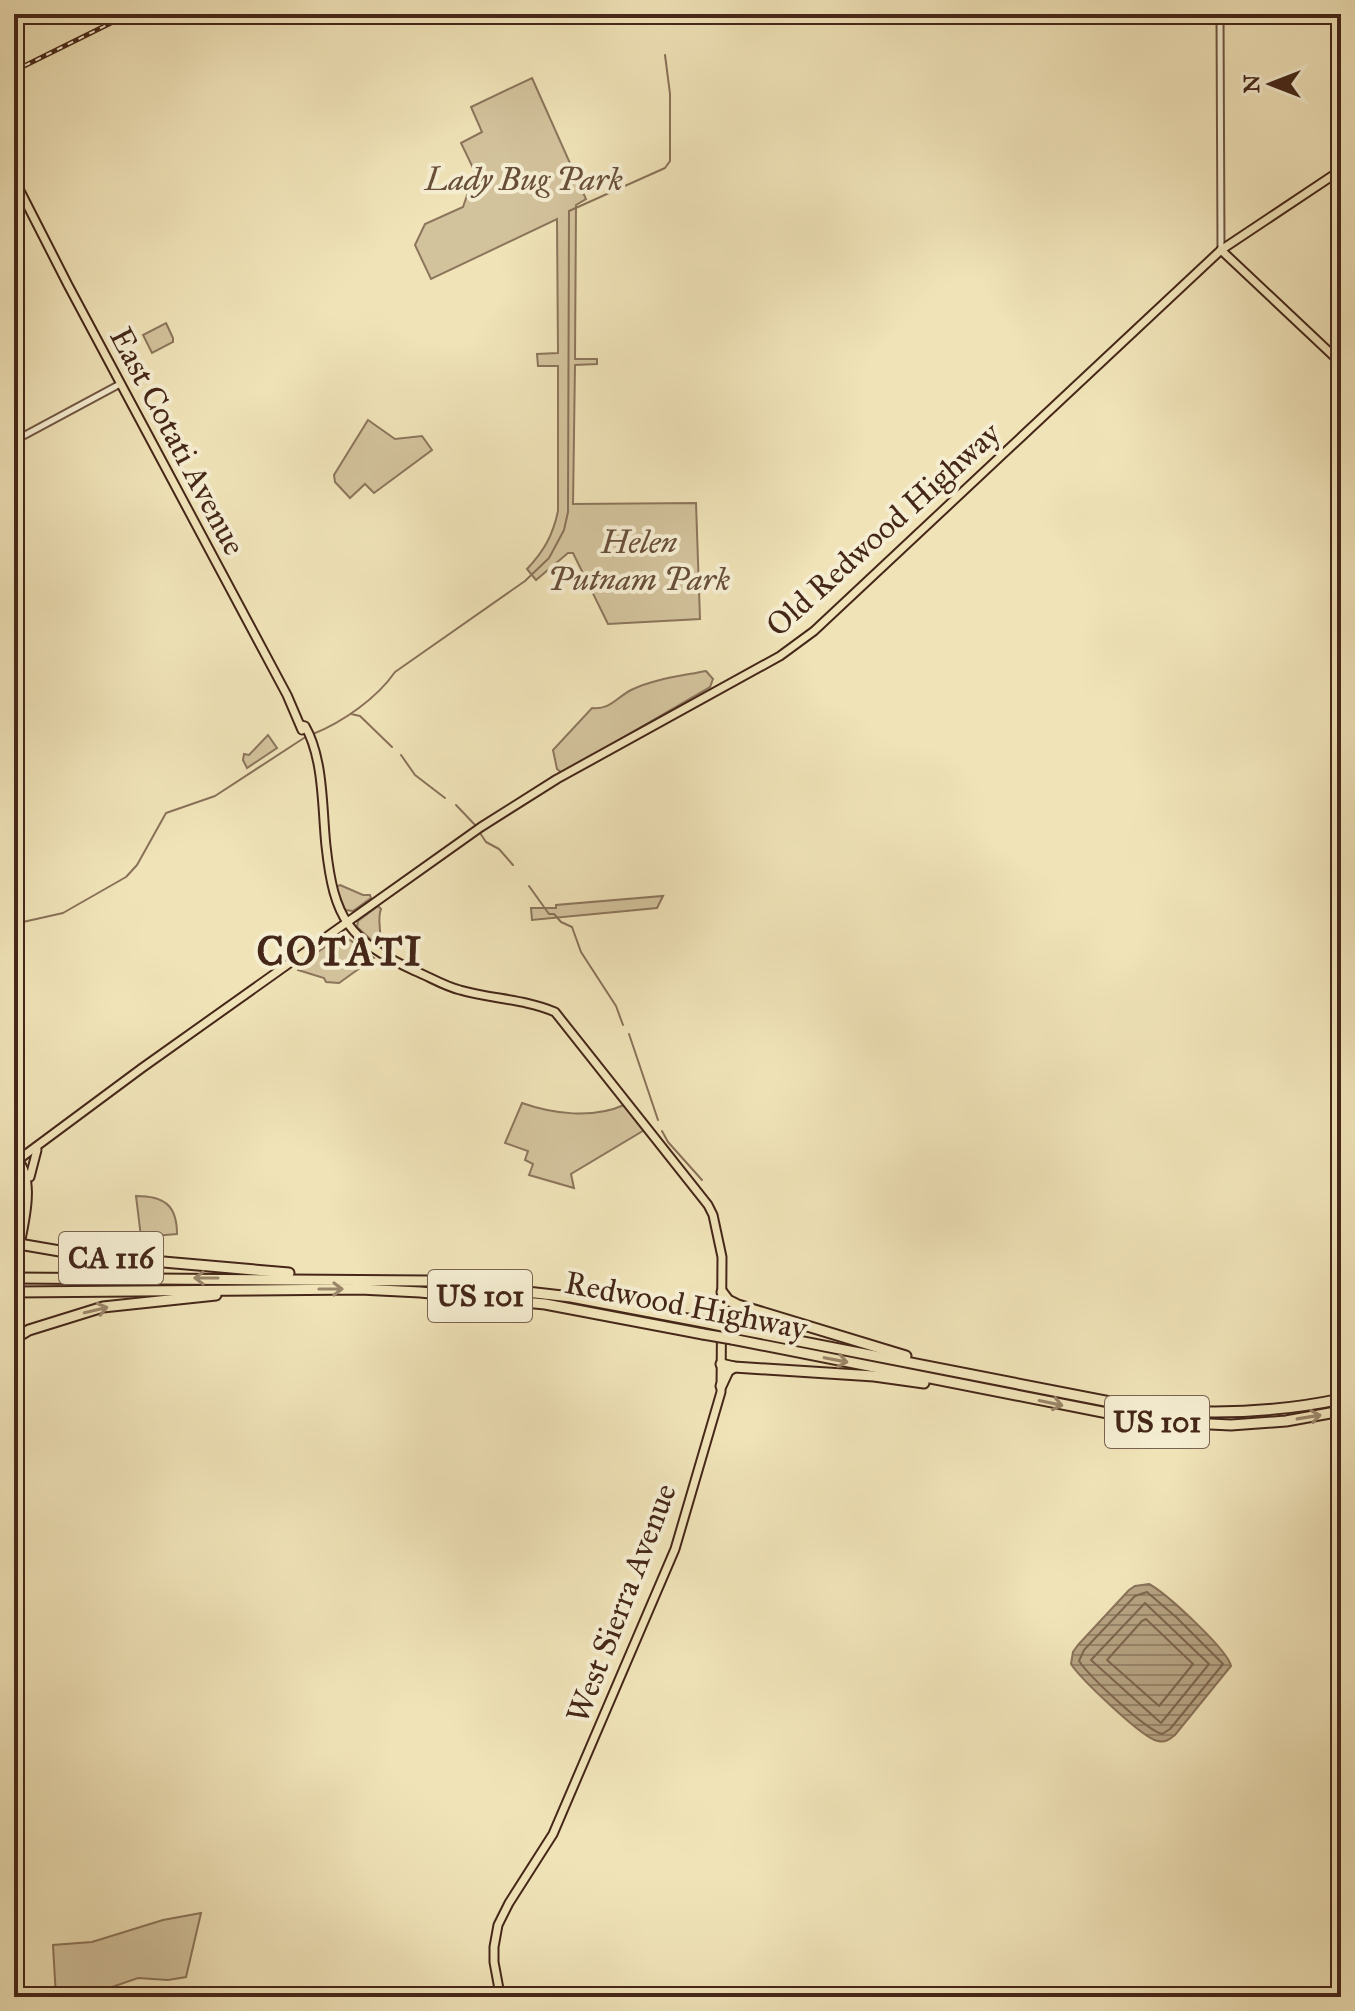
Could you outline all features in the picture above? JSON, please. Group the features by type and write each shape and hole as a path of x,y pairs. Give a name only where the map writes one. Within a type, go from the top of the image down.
{"highway":[{"name":"CA 116","path":"19,1244 83,1255 296,1273 312,1278"},
{"name":"Redwood Highway","path":"14,1275 26,1278 393,1279 506,1288 593,1300 703,1322 732,1334 1120,1417 1175,1424 1258,1423 1341,1411"},
{"name":"Redwood Highway","path":"19,1292 360,1289 495,1298 585,1310 703,1334 732,1334 939,1368 1113,1404 1169,1411 1254,1411 1341,1399"},
{"name":"CA 116","path":"14,1339 29,1330 103,1307 253,1290"},
{"path":"722,1292 728,1300 738,1305 939,1368"},
{"path":"722,1306 738,1305"},
{"path":"14,1330 29,1330"},
{"path":"721,1364 874,1376 975,1388"},
{"path":"721,1386 728,1371 734,1367"}],"main road":[{"name":"Old Redwood Highway","path":"16,1161 372,901 379,900 478,829 557,779 780,656 814,631 1221,250 1341,170"},
{"name":"East Cotati Avenue","path":"14,179 308,736 318,770 330,885 346,922"},
{"path":"1221,250 1341,363"},
{"name":"West Sierra Avenue","path":"346,922 364,943 382,955 447,986 533,1004 555,1012 692,1181 710,1208 721,1252 721,1386 675,1549 553,1834 498,1925 494,1962 503,1997"},
{"path":"19,1244 32,1160 39,1146"},
{"path":"16,1161 26,1172 28,1190"},
{"path":"14,1175 28,1190"},
{"name":"CA 116","path":"14,1275 19,1244"}],"street":[{"path":"1220,14 1221,250"},
{"path":"14,441 120,384"}],"green space":[{"path":"532,78 586,199 576,205 575,359 597,359 597,364 575,365 573,504 696,503 700,619 608,624 573,553 568,553 536,580 527,569 547,542 558,511 558,366 538,366 537,354 558,353 557,219 431,279 415,245 425,224 463,207 475,172 461,143 482,132 471,107"},
{"path":"166,323 173,342 152,353 143,335"},
{"path":"368,420 395,439 422,436 432,450 374,493 365,484 350,498 335,482 334,475"},
{"path":"706,671 713,679 710,687 562,773 557,769 553,750 592,708 608,705 648,683"},
{"path":"268,735 277,748 247,768 244,754 249,755"},
{"path":"340,885 371,898 353,911 345,910 336,887"},
{"path":"663,896 657,908 532,920 531,908"},
{"path":"378,906 381,909 378,946 357,927 358,921"},
{"path":"341,936 374,958 339,983 326,982 324,978 298,970 299,965"},
{"path":"522,1103 573,1113 599,1112 624,1105 646,1129 571,1174 574,1188 529,1175 533,1164 525,1160 528,1151 505,1143"},
{"path":"136,1196 154,1198 167,1204 175,1216 177,1234 141,1237"},
{"path":"201,1913 186,1977 168,1980 138,1978 83,1997 76,1992 56,1997 53,1945 92,1942 163,1920"}],"water":[{"path":"1149,1584 1195,1622 1231,1666 1175,1735 1163,1741 1150,1738 1126,1719 1071,1664 1078,1645 1129,1590"}],"waterway":[{"path":"313,734 358,708 379,691 395,672 525,581 549,558 564,530 568,512 569,211 665,168 670,161 670,94 665,55"},
{"path":"351,714 360,716 392,747"},
{"path":"14,924 63,913 126,877 137,865 166,813 215,796 307,736"},
{"path":"401,755 415,775 445,798"},
{"path":"456,805 477,827"},
{"path":"480,833 513,865"},
{"path":"529,886 549,914 554,914 572,927 581,952 616,1006 623,1025"},
{"path":"629,1034 658,1120"},
{"path":"662,1131 702,1180"}],"railway":[{"path":"14,71 129,14"}],"district":[{"name":"COTATI","path":"340,951"}],"park label":[{"name":"Lady Bug Park","path":"524,179"},
{"name":"Helen Putnam Park","path":"639,560"}]}
